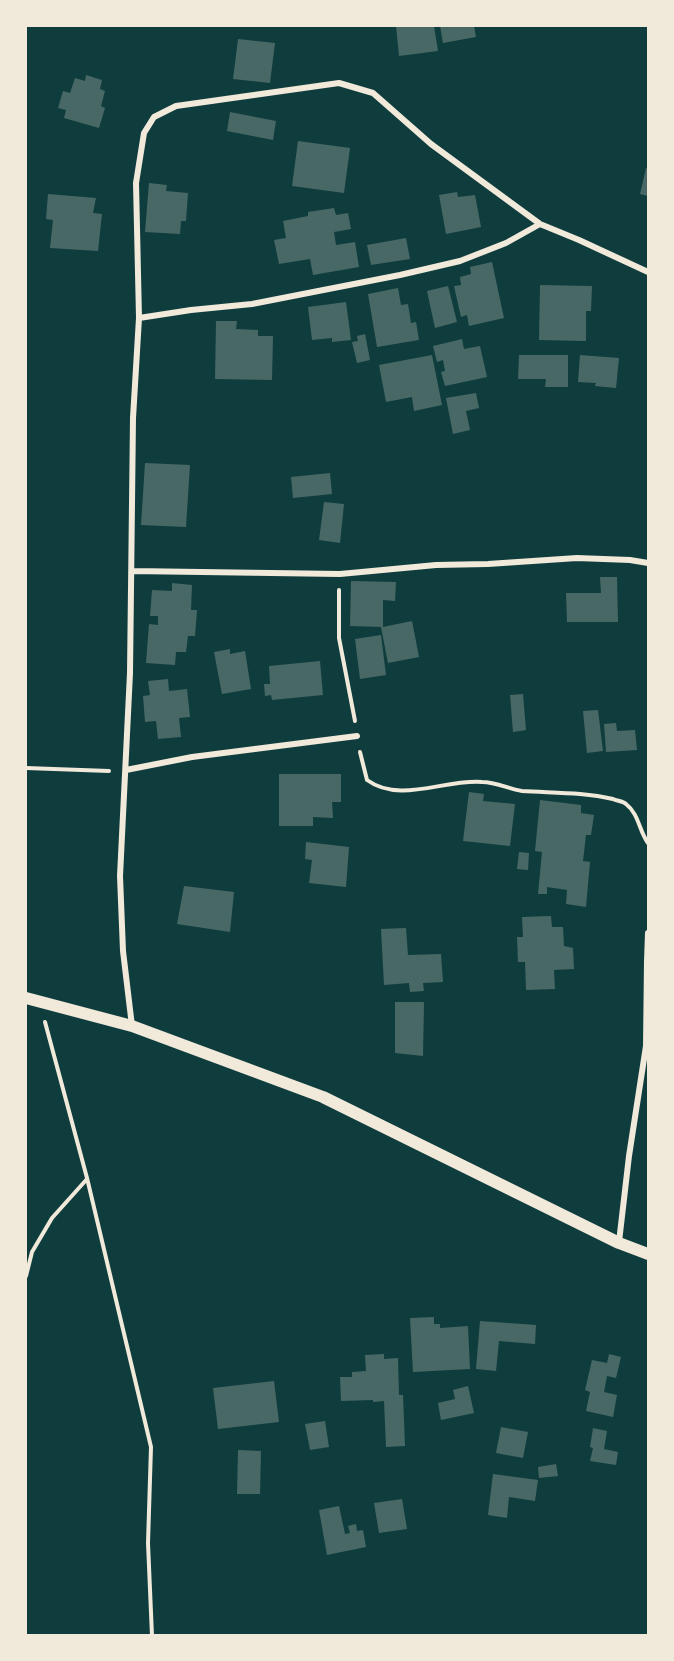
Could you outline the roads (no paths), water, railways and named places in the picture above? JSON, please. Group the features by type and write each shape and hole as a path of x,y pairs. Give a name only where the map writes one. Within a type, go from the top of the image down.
{"main road":[{"path":"26,998 132,1026 322,1097 619,1243 648,1254"}],"street":[{"path":"132,1026 123,951 120,876 126,770 133,439 139,318 136,183 144,133 154,117 176,106 339,83 372,93 430,144 540,224 648,272"},
{"path":"139,318 252,304 460,261 506,243 540,224"},
{"path":"132,571 340,574 436,565 577,558 648,563"},
{"path":"126,770 192,757 357,736"},
{"path":"619,1243 629,1156 646,1046 648,933"}]}
